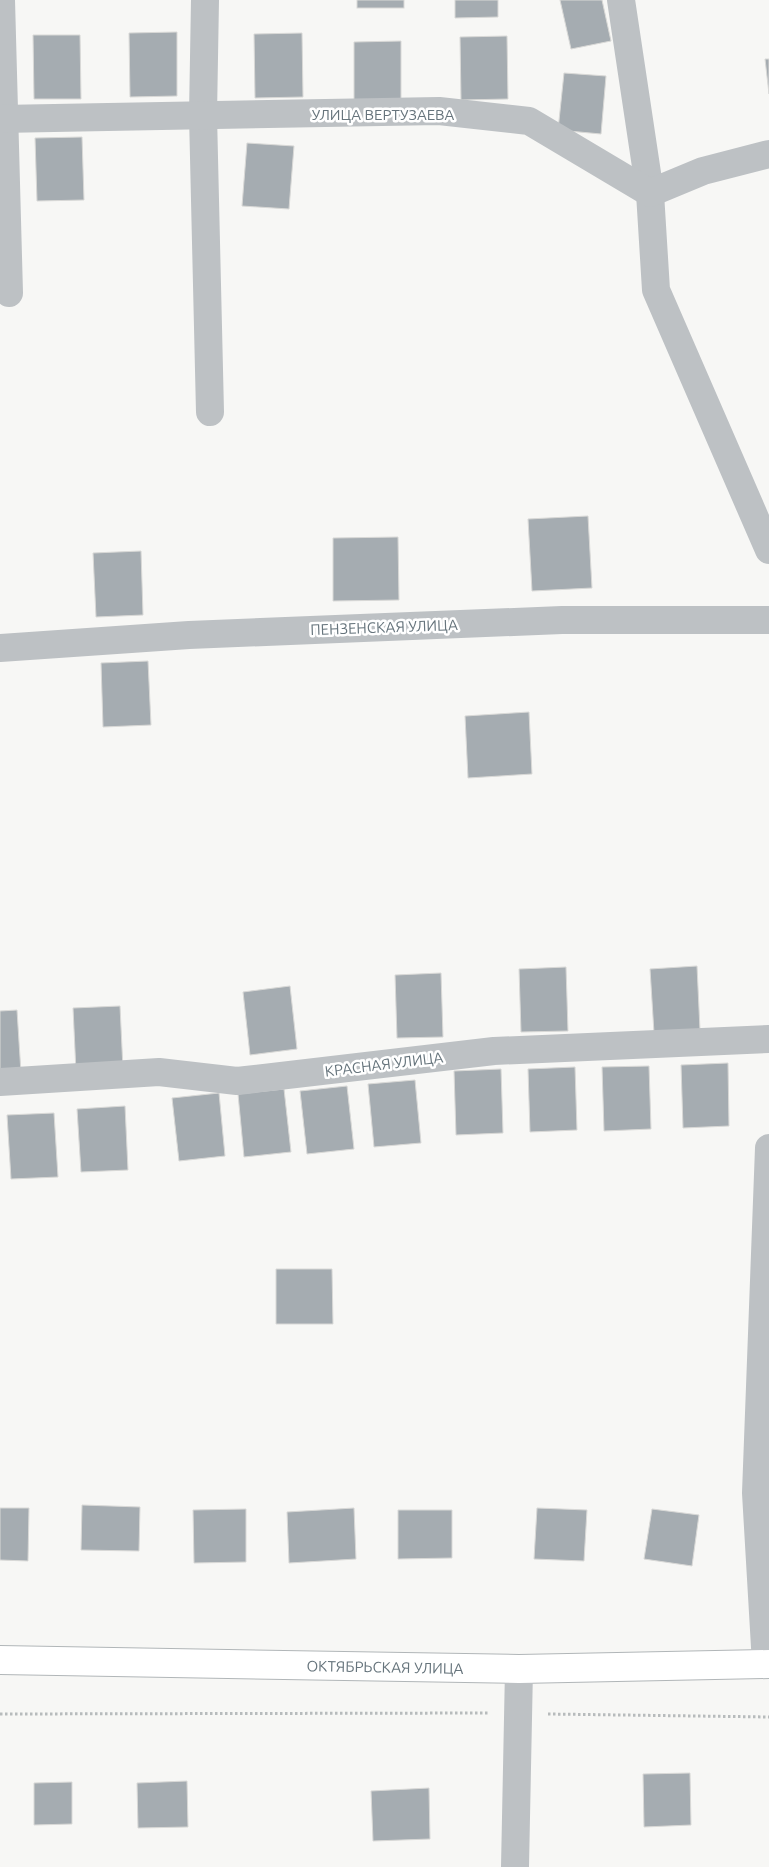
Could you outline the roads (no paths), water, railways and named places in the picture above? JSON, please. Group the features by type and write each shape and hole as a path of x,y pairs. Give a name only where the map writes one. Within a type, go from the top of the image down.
{"main road":[{"name":"ОКТЯБРЬСКАЯ УЛИЦА","path":"0,1660 519,1669 768,1664"}],"street":[{"path":"1,0 2,119 9,293"},
{"path":"205,0 202,115 210,412"},
{"path":"620,0 650,193 656,290 769,550"},
{"name":"УЛИЦА ВЕРТУЗАЕВА","path":"2,119 439,111 529,121 650,193"},
{"path":"650,193 703,171 769,154"},
{"name":"ПЕНЗЕНСКАЯ УЛИЦА","path":"0,648 198,635 562,620 769,620"},
{"name":"КРАСНАЯ УЛИЦА","path":"0,1082 159,1072 237,1081 494,1051 769,1039"},
{"path":"768,1664 756,1494 769,1148"},
{"path":"515,1867 519,1669"}]}
